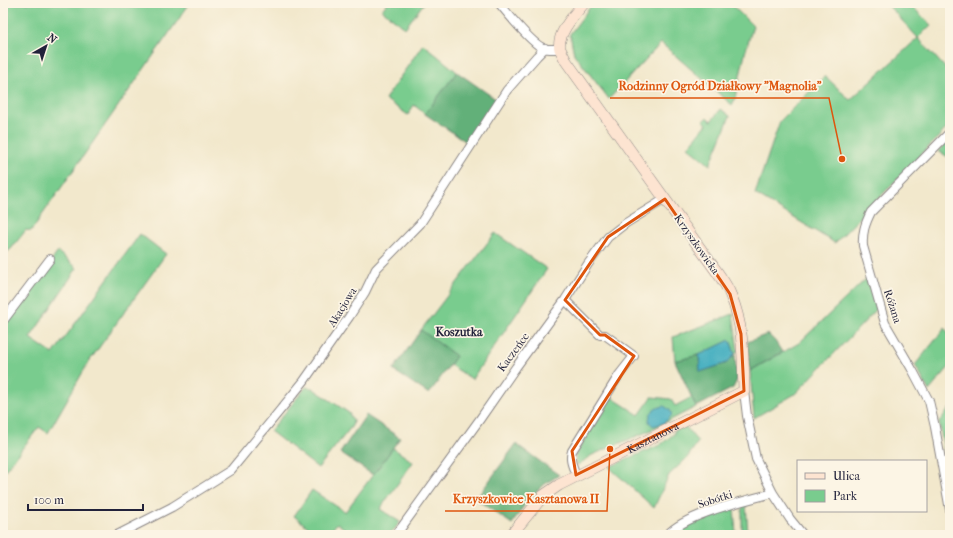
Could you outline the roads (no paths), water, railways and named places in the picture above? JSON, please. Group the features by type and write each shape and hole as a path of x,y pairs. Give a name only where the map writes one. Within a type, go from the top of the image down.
{"street":[{"path":"499,3 540,46 545,48 560,49 563,32 584,3"},
{"name":"Akacjowa","path":"117,535 172,507 231,470 304,381 349,317 376,269 420,224 507,90 536,56 545,48"},
{"name":"Krzyszkowicka","path":"560,49 566,60 717,272 732,298 739,318 747,416 756,459 773,493 790,519 803,535"},
{"name":"Różana","path":"950,132 871,212 865,224 862,236 863,246 885,323 925,391 929,401 950,510"},
{"name":"Kaczeńce","path":"396,535 565,300 588,264 608,237 626,222 665,199"},
{"path":"3,321 50,259"},
{"path":"565,300 600,335 606,335 634,356 619,375 572,451 570,456 576,475"},
{"name":"Kasztanowa","path":"511,535 543,496 559,484 744,391"},
{"name":"Sobótki","path":"667,535 686,521 736,503 773,493"}],"water":[{"path":"730,340 735,354 727,363 700,372 699,355"},
{"path":"664,406 670,410 672,415 664,423 653,426 649,422 651,413 655,409"}],"waterway":[{"path":"743,530 744,535"}],"place":[{"name":"Rodzinny Ogród Działkowy \"Magnolia\"","path":"842,159"},
{"name":"Krzyszkowice Kasztanowa II","path":"610,449"}],"district":[{"name":"Koszutka","path":"459,332"}]}
